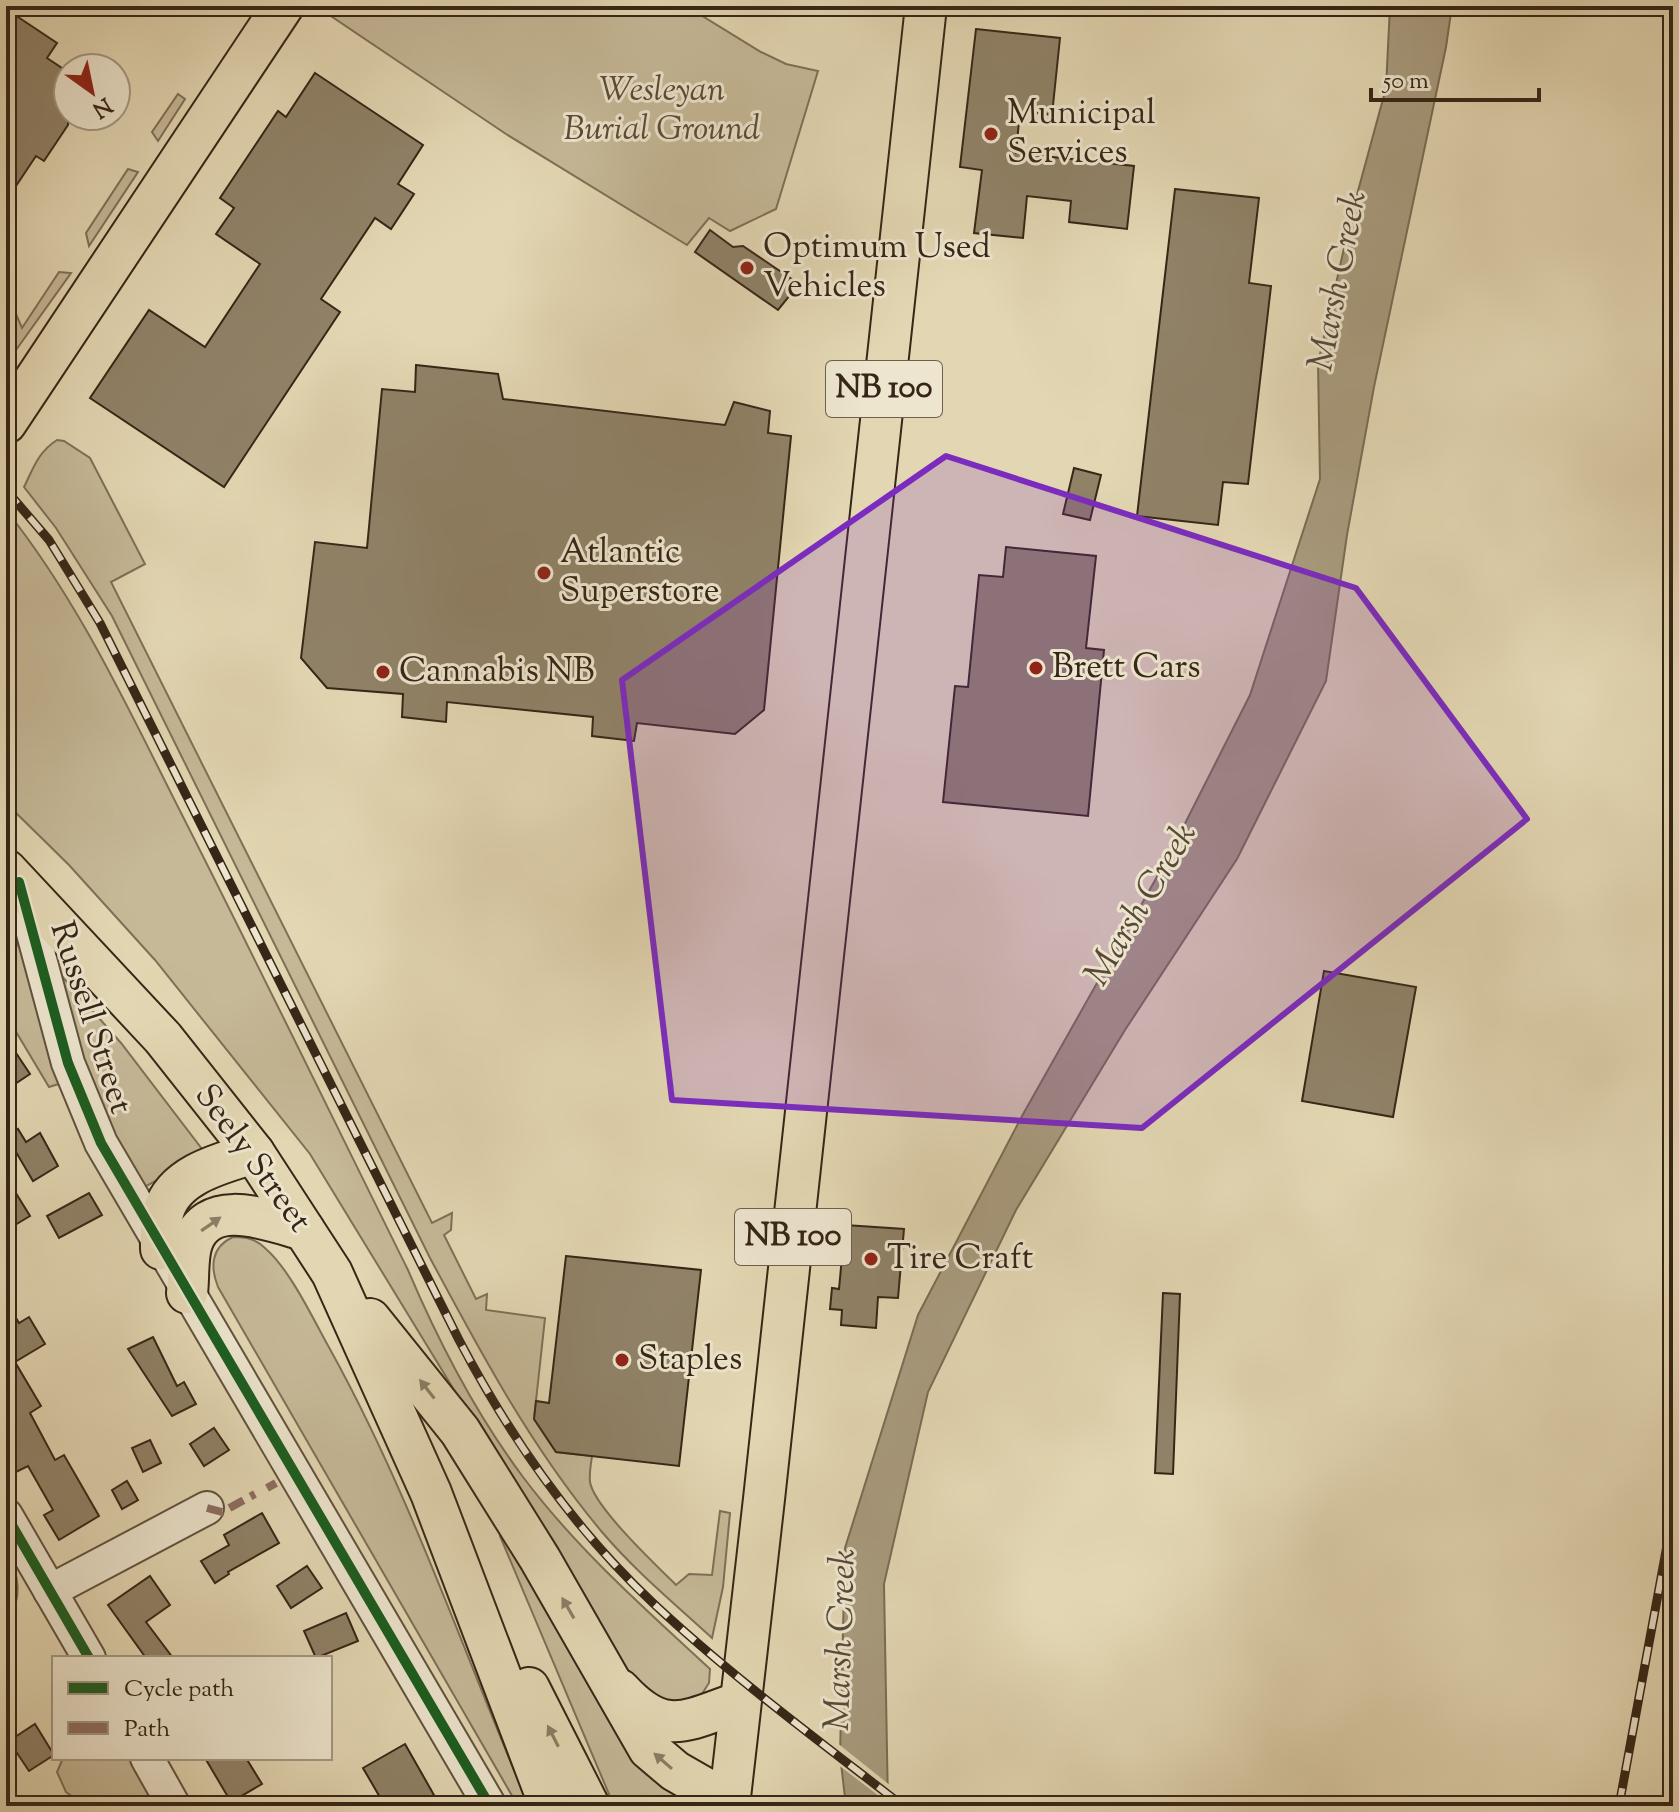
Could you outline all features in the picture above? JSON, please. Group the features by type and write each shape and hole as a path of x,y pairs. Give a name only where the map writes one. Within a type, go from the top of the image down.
{"main road":[{"path":"6,423 283,6"},
{"name":"NB 100","path":"729,1804 926,6"},
{"name":"Seely Street","path":"12,876 163,1038 254,1153 332,1273 431,1493 589,1806"},
{"path":"161,1249 162,1219 168,1200 175,1192 206,1170 254,1153"},
{"path":"187,1293 194,1239 216,1218 236,1213 304,1230"},
{"path":"332,1273 460,1431 540,1559 649,1749 675,1771 729,1804"},
{"name":"Seely Street","path":"431,1493 550,1806"},
{"path":"606,1675 631,1703 646,1714 664,1721 681,1723 740,1702"}],"street":[{"name":"Russell Street","path":"12,876 68,1063 101,1143 490,1806"},
{"path":"50,1591 207,1508"},
{"path":"6,1515 88,1656"},
{"path":"148,1760 174,1806"}],"highlighted area":[{"path":"946,456 1356,588 1527,819 1142,1128 672,1100 622,680"}],"green space":[{"name":"Wesleyan Burial Ground","path":"316,6 686,6 761,52 786,64 818,71 776,209 730,231 709,218 687,245 506,134"},
{"path":"178,94 185,99 158,141 152,132"},
{"path":"128,169 138,172 89,246 86,233"},
{"path":"59,272 71,273 6,364 6,350 13,343 6,322 6,291 22,328"},
{"path":"57,440 64,441 90,458 145,564 111,582 432,1223 452,1213 451,1230 444,1235 476,1299 487,1294 486,1310 545,1318 534,1419 556,1452 592,1456 590,1482 602,1506 676,1585 689,1574 712,1575 720,1511 730,1513 723,1587 712,1638 628,1560 602,1532 553,1468 509,1400 430,1258 112,616 56,528 24,487 41,455"},
{"path":"6,510 78,615 119,689 293,1036 432,1324 474,1403 523,1477 566,1529 612,1578 710,1669 709,1683 700,1697 669,1706 624,1668 310,1154 155,960 69,865 6,803"},
{"path":"6,924 28,963 65,1082 49,1087 6,1015"},
{"path":"60,974 121,1043 205,1153 139,1190 87,1083"},
{"path":"233,1237 259,1243 275,1258 310,1311 360,1406 412,1519 529,1806 518,1806 218,1287 214,1258 220,1246"},
{"path":"510,1532 692,1806 614,1806 500,1536"},
{"path":"6,1549 18,1586 15,1605 6,1623"},
{"path":"62,1760 133,1760 159,1806 86,1806 66,1792 57,1772"}],"water":[{"name":"Marsh Creek","path":"1390,6 1452,6 1374,387 1347,535 1326,681 1237,859 1125,1030 1016,1210 928,1392 884,1584 888,1806 846,1806 840,1755 845,1548 918,1315 1022,1116 1167,859 1250,695 1320,479 1318,363 1352,213 1386,88"}],"pier":[{"path":"836,1742 891,1786 892,1806 837,1764"}],"building":[{"path":"6,9 57,43 47,58 52,61 52,132 63,132 44,161 36,156 6,201"},
{"name":"Municipal Services","path":"976,29 1060,38 1052,115 1020,111 1016,153 1134,166 1127,229 1069,222 1071,201 1027,196 1023,238 974,233 982,170 960,167"},
{"path":"315,73 423,145 398,184 414,194 391,229 375,218 321,299 340,312 224,487 90,398 149,310 205,347 260,264 216,234 234,208 220,198 278,111 286,117"},
{"path":"1175,189 1259,198 1249,283 1271,286 1248,484 1223,482 1218,525 1137,516"},
{"name":"Optimum Used Vehicles","path":"710,230 733,247 743,246 799,284 778,310 695,252"},
{"name":"Atlantic Superstore","path":"416,365 498,374 503,399 725,425 734,402 770,411 768,433 791,436 764,710 735,734 637,723 634,741 592,736 593,717 447,702 446,722 402,717 403,694 327,688 301,658 315,542 367,548 382,389 415,392"},
{"path":"1074,468 1101,475 1090,520 1063,514"},
{"name":"Brett Cars","path":"1006,547 1096,556 1086,648 1104,650 1088,816 943,802 955,686 968,687 979,575 1003,577"},
{"path":"1324,971 1416,987 1393,1117 1302,1101"},
{"path":"6,1038 30,1074 6,1090"},
{"path":"18,1129 26,1142 40,1133 58,1166 33,1181 16,1152 6,1157 6,1137"},
{"path":"6,1177 30,1216 15,1225 6,1211"},
{"path":"89,1193 102,1215 59,1238 47,1216"},
{"name":"Tire Craft","path":"845,1225 904,1229 898,1298 878,1297 876,1328 841,1325 842,1310 830,1309 832,1288 839,1289"},
{"name":"Staples","path":"566,1256 701,1270 679,1466 556,1452 534,1419 536,1401 549,1403"},
{"path":"1163,1293 1180,1294 1173,1474 1155,1473"},
{"path":"6,1301 19,1323 29,1317 45,1344 15,1362 41,1406 30,1413 55,1460 64,1455 99,1516 59,1540 44,1515 53,1510 28,1466 16,1472 6,1453"},
{"path":"153,1337 177,1386 184,1382 196,1404 172,1416 128,1349"},
{"path":"214,1428 229,1450 204,1466 190,1444"},
{"path":"150,1440 161,1463 143,1472 132,1448"},
{"path":"127,1481 138,1500 122,1509 112,1490"},
{"path":"262,1513 279,1543 228,1572 215,1583 201,1561 229,1545 224,1535"},
{"path":"307,1566 322,1588 291,1608 277,1586"},
{"path":"150,1576 170,1605 146,1622 172,1656 145,1656 108,1605"},
{"path":"346,1613 358,1641 315,1656 304,1631"},
{"path":"35,1724 52,1756 29,1771 9,1741"},
{"path":"405,1744 434,1795 414,1806 385,1806 363,1768"},
{"path":"206,1760 247,1760 262,1784 231,1802"}],"railway":[{"path":"6,490 49,540 100,623 459,1340 545,1480 596,1544 653,1603 744,1682 903,1806"},
{"path":"1619,1806 1673,1513"}],"marked path":[{"path":"267,1488 276,1483"},
{"path":"207,1508 222,1512 255,1494"}],"cycle path":[{"path":"19,882 68,1063 101,1143 490,1806"},
{"path":"6,1515 88,1656"}],"place":[{"name":"Municipal Services","path":"991,134"},
{"name":"Optimum Used Vehicles","path":"747,268"},
{"name":"Atlantic Superstore","path":"544,573"},
{"name":"Brett Cars","path":"1036,668"},
{"name":"Cannabis NB","path":"383,672"},
{"name":"Tire Craft","path":"871,1259"},
{"name":"Staples","path":"622,1360"}]}
